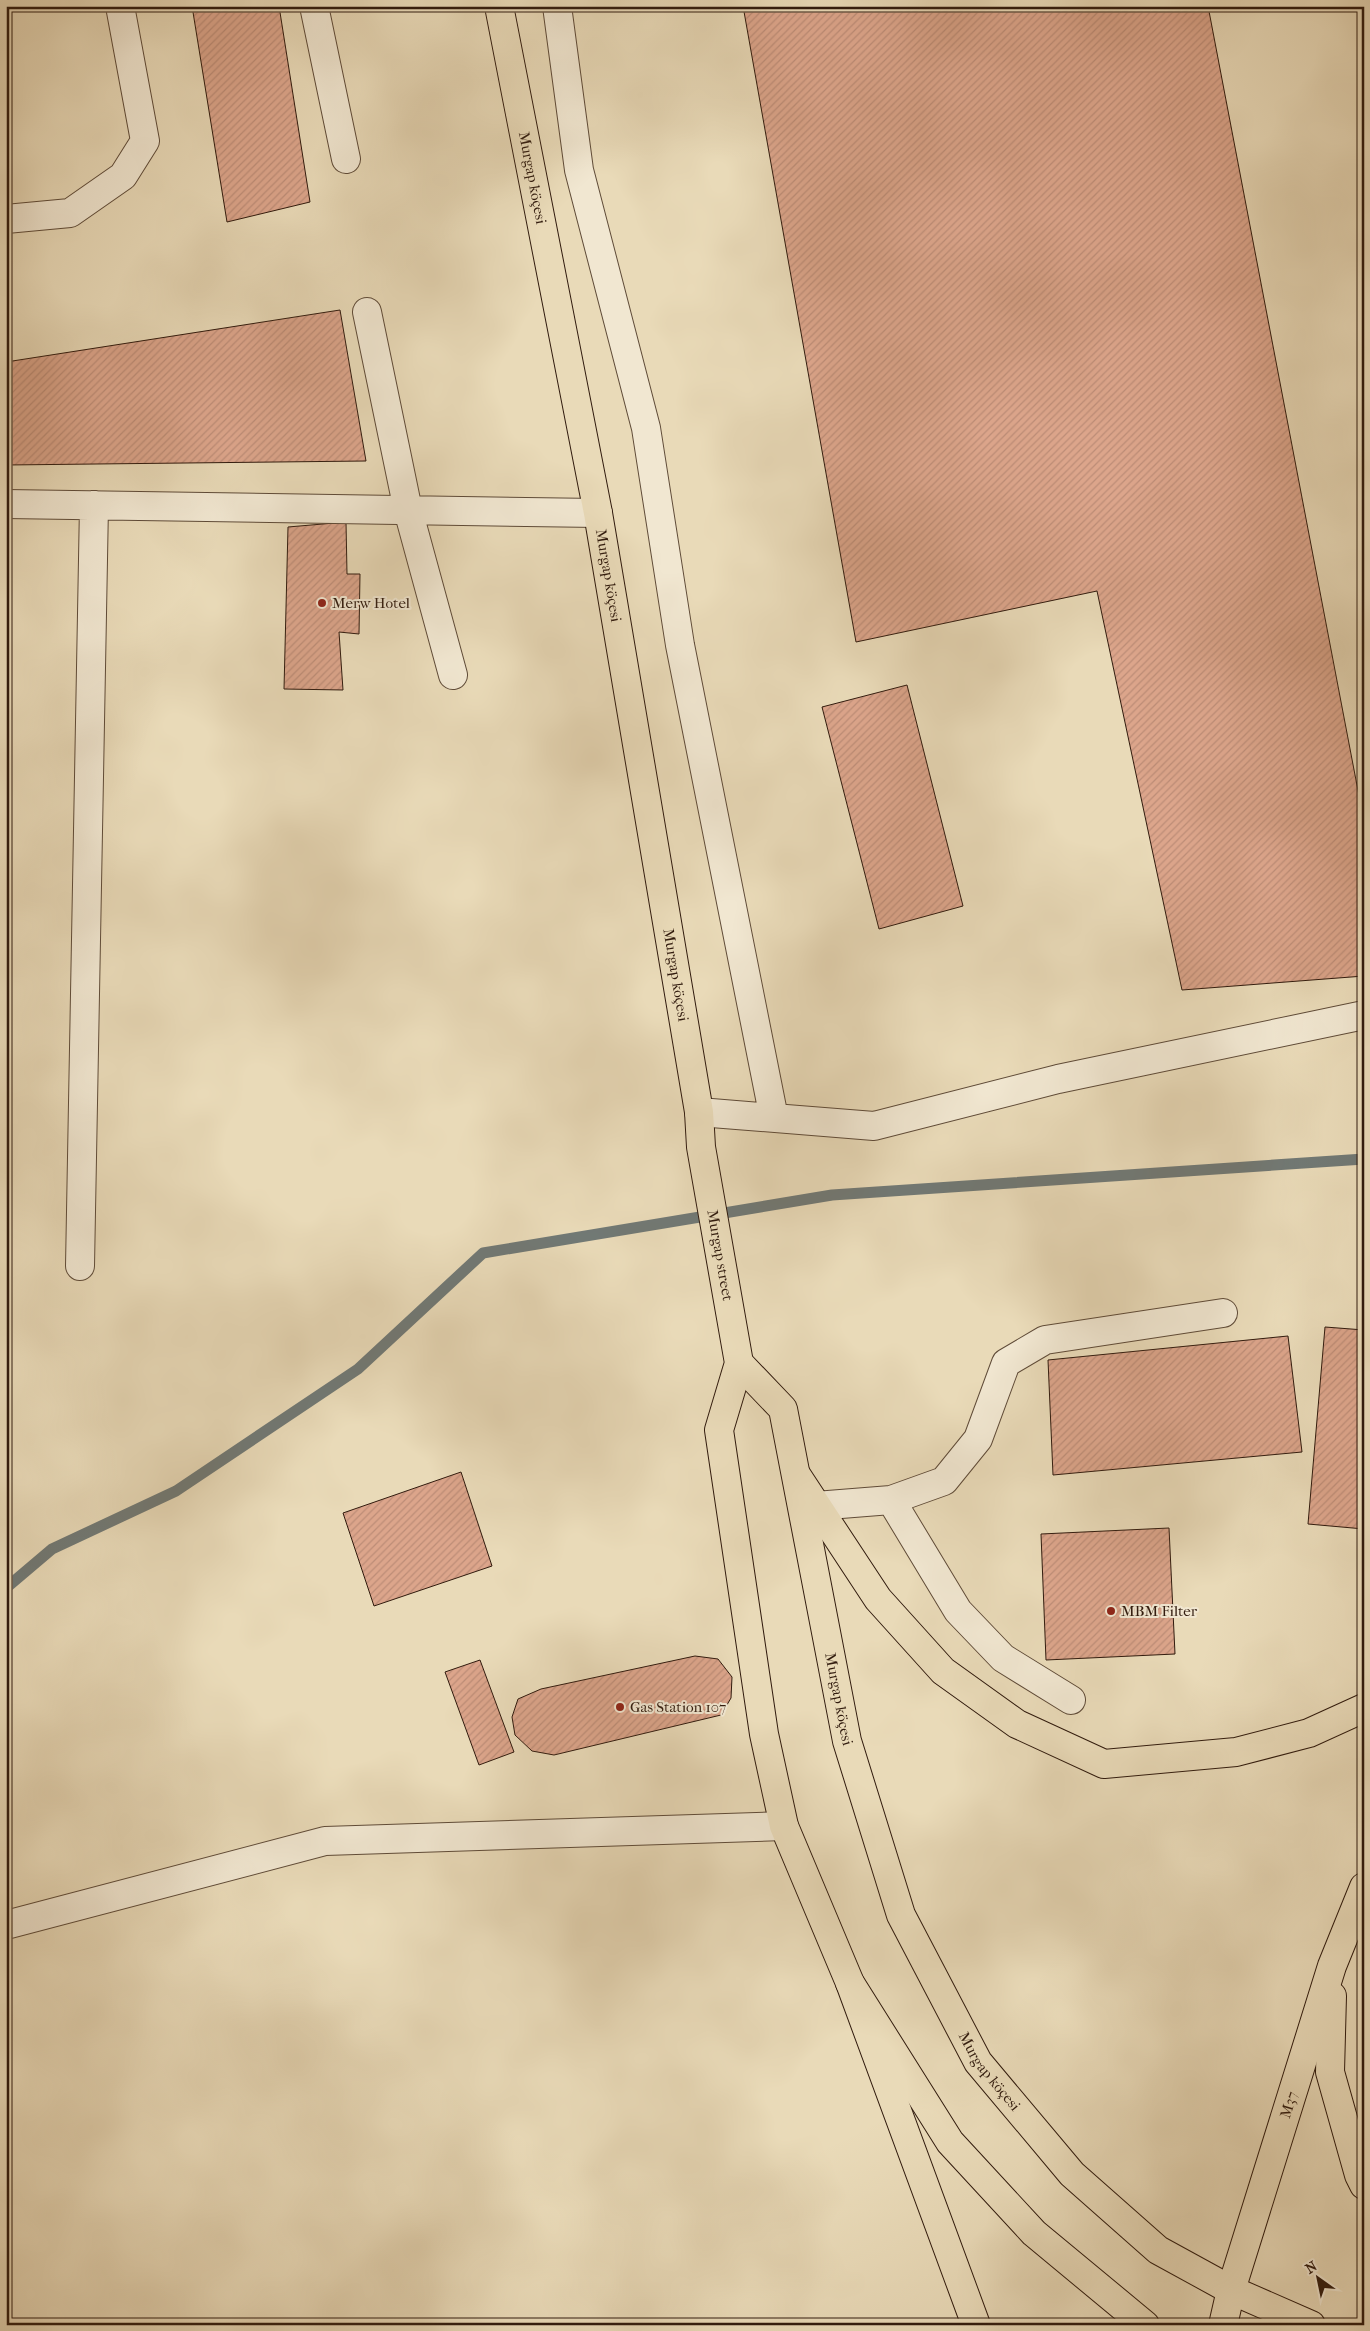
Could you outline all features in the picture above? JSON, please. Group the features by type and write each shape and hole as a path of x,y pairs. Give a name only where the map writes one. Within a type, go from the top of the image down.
{"main road":[{"name":"Murgap köçesi","path":"498,6 598,513 699,1112 701,1147"},
{"name":"Murgap street","path":"701,1147 738,1363"},
{"path":"976,2325 850,1983 784,1826 764,1734 719,1430 738,1363 783,1409 797,1476 810,1506 878,1599 943,1671 1017,1724 1104,1764 1236,1752 1309,1733 1364,1708"},
{"name":"Murgap köçesi","path":"810,1506 846,1741 901,1915 978,2062 1072,2174 1158,2250 1231,2290 1311,2325"},
{"name":"M37","path":"1223,2325 1231,2290 1332,1966 1364,1887"},
{"path":"1332,1966 1330,2072 1359,2175 1364,2185"},
{"path":"850,1983 950,2142 1034,2233 1145,2325"}],"street":[{"path":"6,219 70,213 123,176 145,141 120,6"},
{"path":"314,6 346,159"},
{"path":"557,6 580,170 646,428 680,645 774,1118"},
{"path":"367,312 408,510 452,675"},
{"path":"6,504 598,513"},
{"path":"80,1266 94,505"},
{"path":"699,1112 874,1126 1058,1079 1364,1015"},
{"path":"810,1506 891,1500 944,1481 978,1439 1006,1363 1045,1340 1223,1313"},
{"path":"891,1500 958,1611 1003,1658 1071,1700"},
{"path":"6,1925 325,1841 784,1826"}],"building":[{"path":"192,6 279,6 310,202 227,222"},
{"path":"743,6 1208,6 1364,822 1364,976 1182,990 1097,591 856,642"},
{"path":"340,310 366,461 6,465 6,362"},
{"name":"Merw Hotel","path":"346,522 347,574 360,574 359,634 339,632 343,690 284,689 288,527"},
{"path":"907,685 963,906 879,929 822,707"},
{"path":"1325,1327 1364,1330 1364,1529 1308,1524"},
{"path":"1288,1336 1302,1452 1053,1475 1048,1360"},
{"path":"461,1472 492,1566 374,1606 343,1513"},
{"path":"1169,1528 1175,1654 1046,1660 1041,1534"},
{"name":"Gas Station 107","path":"695,1656 718,1659 732,1677 731,1698 721,1715 554,1755 532,1751 515,1735 512,1717 518,1699 541,1689"},
{"path":"480,1660 514,1752 479,1765 445,1672"}],"waterway":[{"path":"6,1588 52,1549 176,1491 358,1369 483,1253 832,1195 1364,1159"}],"place":[{"name":"Merw Hotel","path":"322,603"},
{"name":"MBM Filter","path":"1111,1611"},
{"name":"Gas Station 107","path":"620,1707"}]}
